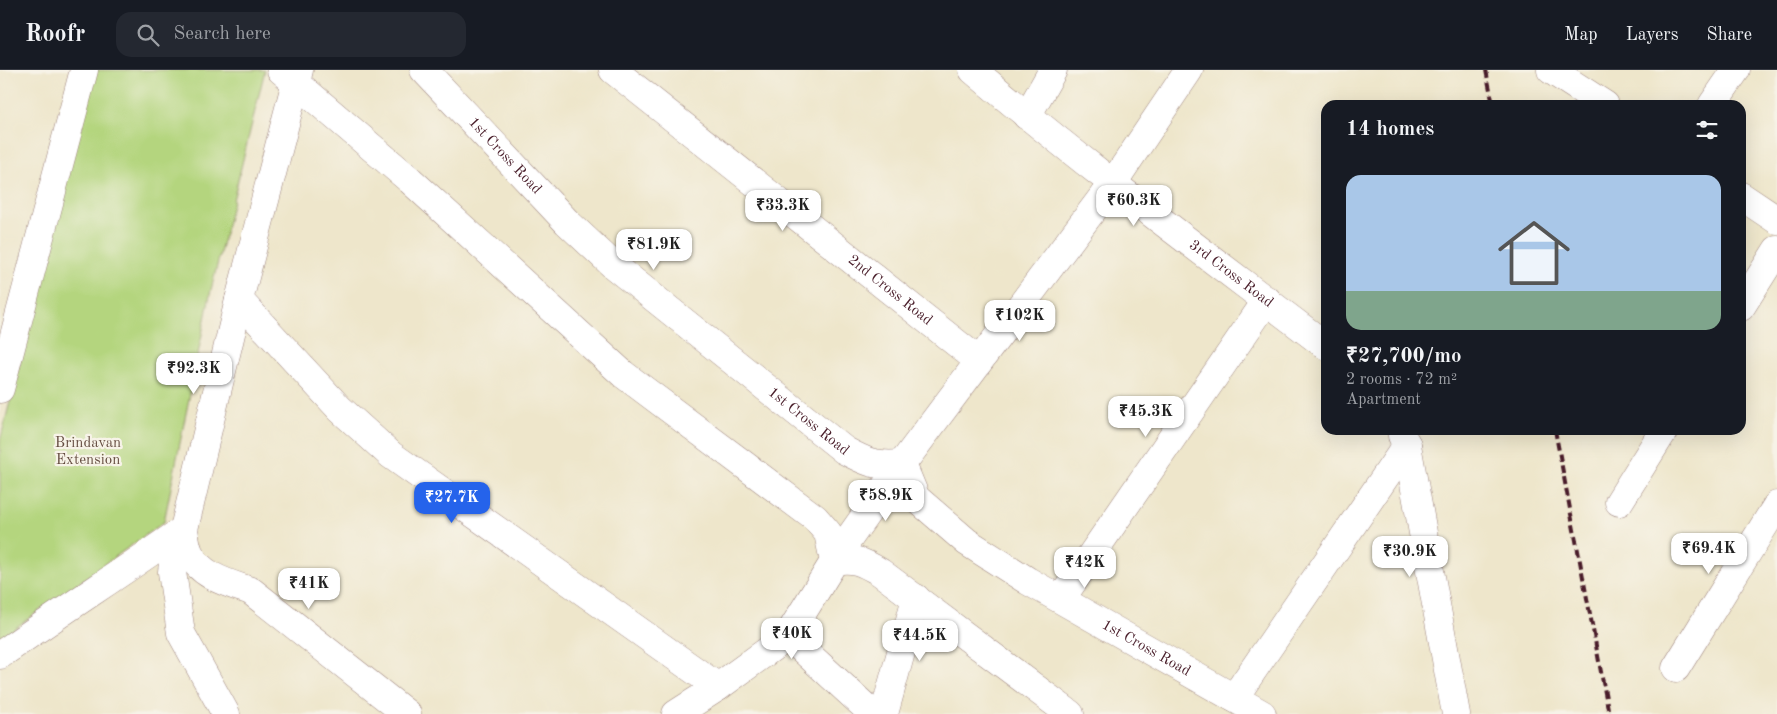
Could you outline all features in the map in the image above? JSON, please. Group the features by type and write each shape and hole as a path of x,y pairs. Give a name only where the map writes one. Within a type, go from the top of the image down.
{"street":[{"path":"0,389 84,70"},
{"name":"1st Cross Road","path":"424,70 567,222 613,266 844,450 865,462 898,470 916,498 967,542 1060,599 1262,714"},
{"name":"2nd Cross Road","path":"613,70 979,361"},
{"name":"3rd Cross Road","path":"973,70 1027,116 1321,342"},
{"path":"1027,116 1053,70"},
{"path":"676,714 718,687 788,636 839,552 898,470 1113,183 1189,70"},
{"path":"1715,100 1736,70"},
{"path":"226,714 181,633 172,572 174,555 184,529 292,74 623,374 815,518 828,533 839,552 847,559 863,563 880,572 1070,714"},
{"path":"1562,74 1598,100"},
{"path":"1746,199 1777,220"},
{"path":"1746,299 1777,250"},
{"path":"239,300 340,409 391,455 718,687"},
{"path":"1060,599 1266,300"},
{"path":"1619,502 1661,435"},
{"path":"1234,698 1403,438"},
{"path":"1403,438 1456,714"},
{"path":"1676,668 1777,505"},
{"path":"0,655 184,529"},
{"path":"184,529 189,551 198,568 222,582 251,591 407,714"},
{"path":"884,714 916,598"},
{"path":"788,636 873,714"}],"green space":[{"name":"Brindavan Extension","path":"94,70 265,70 211,290 164,522 0,639 0,441"}],"railway":[{"path":"1486,70 1492,100"},
{"path":"1556,435 1609,714"}]}
